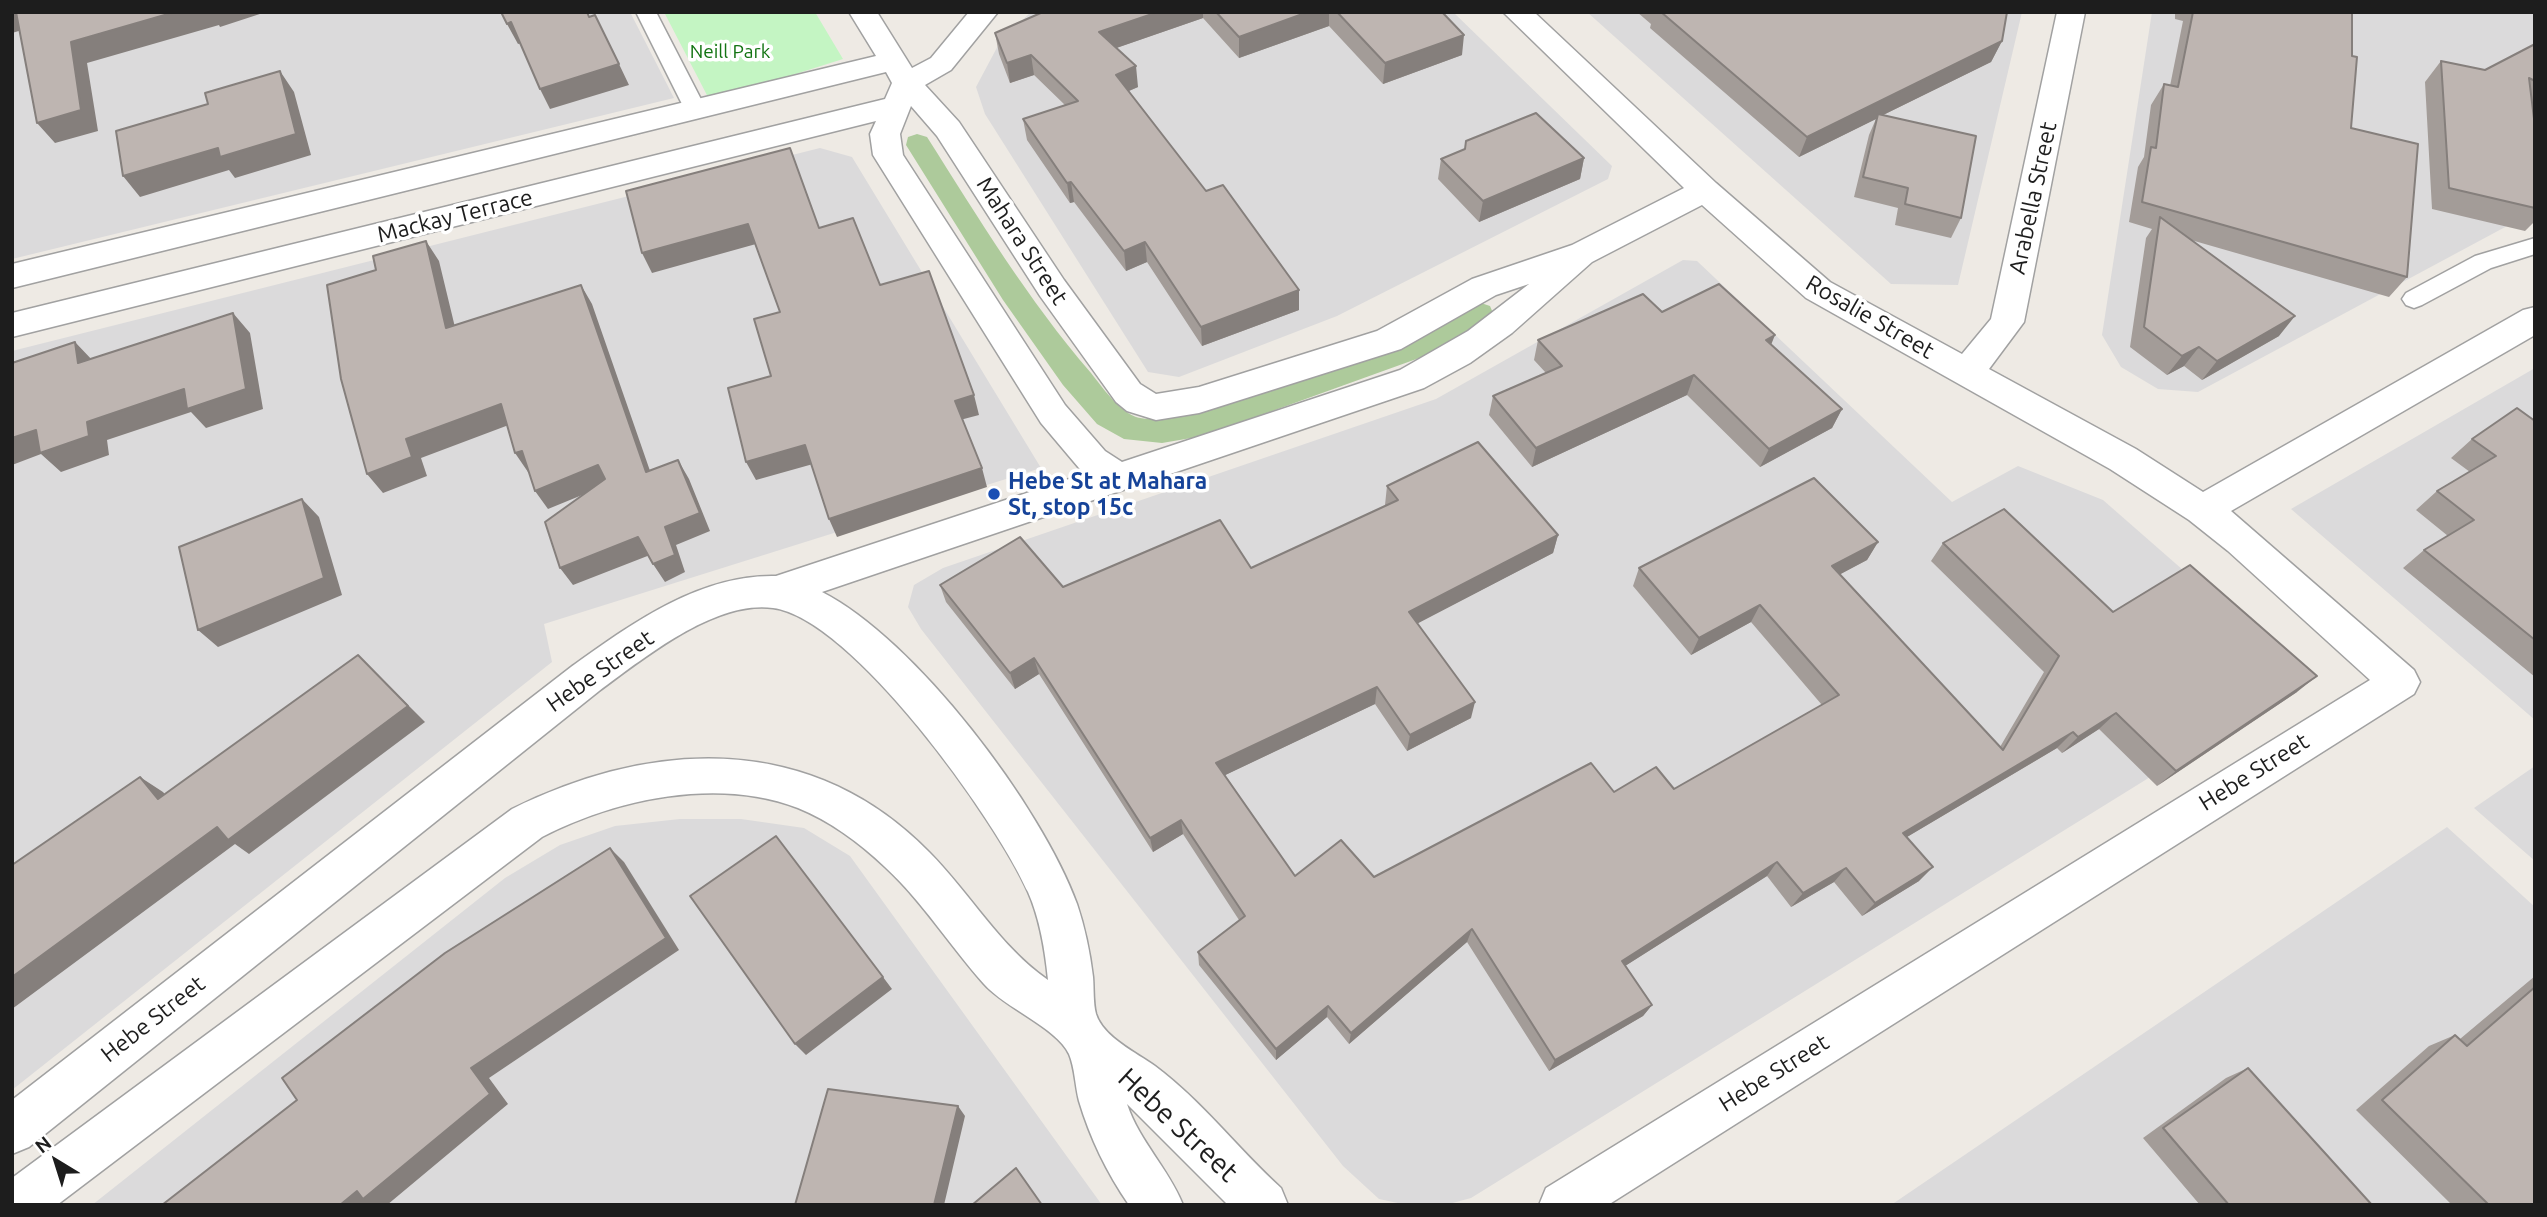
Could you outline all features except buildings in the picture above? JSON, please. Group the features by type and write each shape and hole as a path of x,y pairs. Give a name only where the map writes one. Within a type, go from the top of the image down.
{"street":[{"name":"Mahara Street","path":"863,12 899,83 948,130 1052,288 1128,393 1139,402 1151,406 1192,402 1362,351 1493,283 1583,253 1705,190"},
{"path":"984,12 941,64 899,83 883,139 894,166 1054,414 1092,461 1119,478"},
{"name":"Rosalie Street","path":"1517,12 1705,190 1818,290 2123,459 2202,510"},
{"name":"Arabella Street","path":"1968,371 2007,322 2071,12"},
{"name":"Mackay Terrace","path":"12,276 695,110 899,83"},
{"name":"Mackay Terrace","path":"12,325 899,83"},
{"name":"Mahara Street","path":"776,592 1388,388 1430,370 1514,317 1583,253"},
{"path":"2202,510 2535,319"},
{"name":"Hebe Street","path":"1563,1205 2400,682 2241,540 2202,510"},
{"name":"Hebe Street","path":"12,1130 585,678 638,642 694,611 747,593 776,592 800,600 837,621 892,671 969,760 1009,814 1049,887 1066,937 1083,1035 1111,1132 1159,1205"},
{"name":"Hebe Street","path":"16,1205 404,917 506,837 567,801 631,785 697,778 754,780 790,786 828,802 867,825 900,853 949,904 1010,978 1083,1035 1150,1093 1264,1205"}],"lane":[{"path":"646,12 695,110"},
{"path":"2414,299 2483,262 2535,246"}],"shaded area":[{"path":"12,12 630,12 674,98 12,259"},
{"path":"1031,12 1453,12 1612,166 1608,179 1337,316 1179,377 1148,372 985,114 976,87 1001,40"},
{"path":"1587,12 2022,12 1958,285 1891,284"},
{"path":"2152,12 2535,12 2535,211 2198,392 2158,389 2121,367 2102,335"},
{"path":"820,148 852,157 1041,468 544,624 552,662 12,1090 12,351"},
{"path":"1683,260 1697,261 1952,502 2018,466 2103,500 2295,668 2297,686 1471,1198 1445,1205 1407,1205 1379,1199 1343,1166 921,629 908,607 914,585 943,568 1436,399"},
{"path":"2535,368 2535,720 2291,509"},
{"path":"2535,766 2535,861 2474,808"},
{"path":"680,819 741,819 804,828 850,856 1102,1205 92,1205 505,878 560,845 615,826"},
{"path":"2447,827 2535,907 2535,1205 1891,1205"}],"green space":[{"name":"Neill Park","path":"664,12 815,12 843,59 710,101"},
{"path":"917,134 927,137 1046,317 1111,398 1136,417 1155,419 1183,415 1331,371 1381,352 1481,303 1490,306 1493,313 1489,319 1422,357 1203,436 1162,443 1124,439 1097,424 1063,385 1003,300 906,145 908,137"}],"place":[{"name":"Hebe St at Mahara St, stop 15c","path":"994,494"}]}
